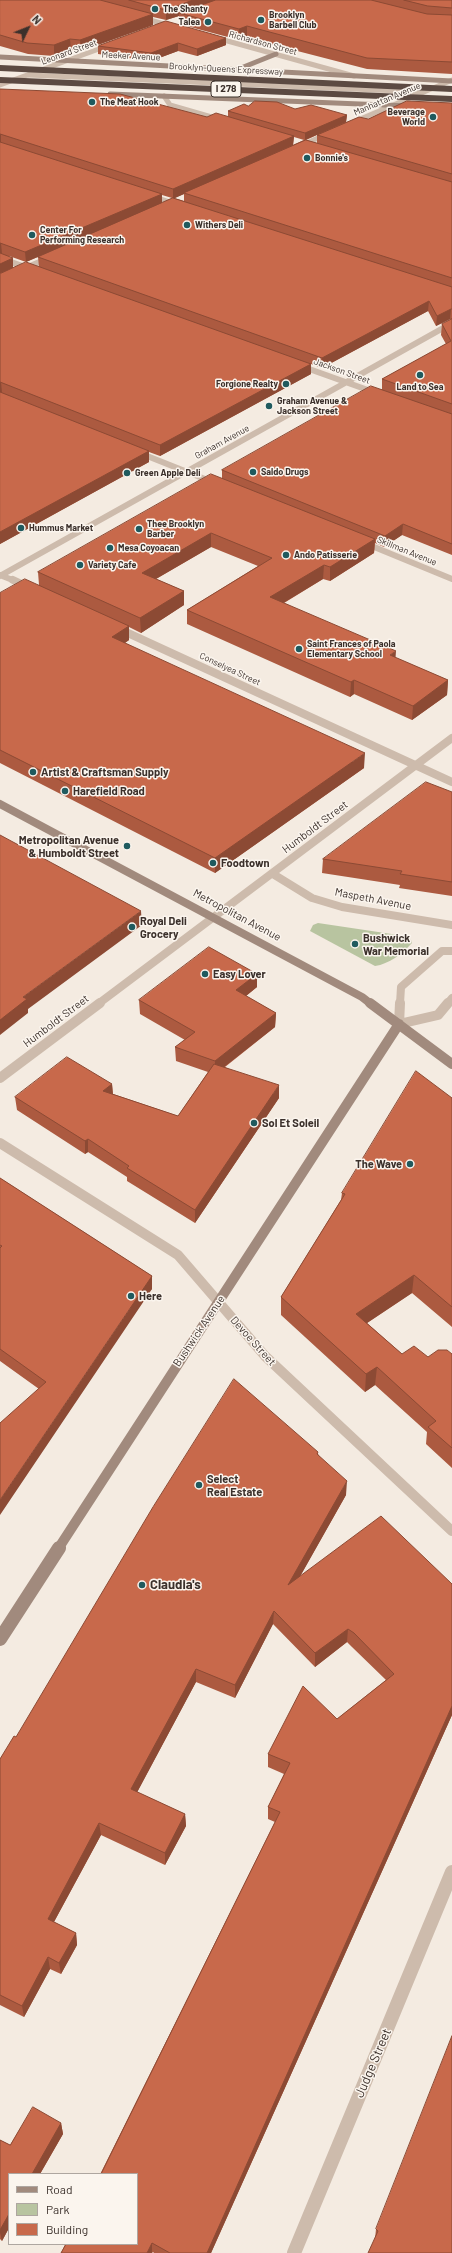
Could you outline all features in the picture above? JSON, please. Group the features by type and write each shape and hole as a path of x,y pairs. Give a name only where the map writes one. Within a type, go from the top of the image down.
{"highway":[{"path":"0,62 120,73"},
{"name":"Brooklyn-Queens Expressway","path":"0,68 452,89"},
{"name":"Brooklyn-Queens Expressway","path":"0,80 452,99"}],"main road":[{"path":"238,70 276,54"},
{"name":"Meeker Avenue","path":"0,57 451,80"},
{"path":"103,94 417,107"},
{"name":"Metropolitan Avenue","path":"0,804 362,997 452,1064"},
{"name":"Bushwick Avenue","path":"1,1636 399,1024"}],"street":[{"path":"133,15 178,28"},
{"path":"158,28 179,20"},
{"name":"Richardson Street","path":"209,36 354,76"},
{"name":"Leonard Street","path":"0,86 116,43"},
{"path":"29,75 422,92"},
{"name":"Manhattan Avenue","path":"347,125 451,80"},
{"path":"164,96 170,105 228,122"},
{"path":"293,149 334,131"},
{"path":"296,142 310,146"},
{"path":"141,192 187,207"},
{"path":"162,207 179,200"},
{"path":"0,279 55,255"},
{"path":"0,258 39,272"},
{"name":"Graham Avenue","path":"1,575 452,323"},
{"name":"Jackson Street","path":"293,363 384,396"},
{"path":"133,450 225,487"},
{"name":"Skillman Avenue","path":"357,540 452,579"},
{"path":"1,575 39,592"},
{"name":"Conselyea Street","path":"111,625 452,782"},
{"name":"Humboldt Street","path":"0,1078 452,738"},
{"name":"Maspeth Avenue","path":"273,874 312,898 342,907 452,925"},
{"path":"452,951 442,951 401,987 399,1024 438,1015 452,998"},
{"name":"Devoe Street","path":"0,1143 178,1255 265,1356 452,1531"},
{"name":"Judge Street","path":"294,2253 452,1872"}],"green space":[{"path":"318,923 405,936 411,940 412,943 395,958 375,966 310,931 313,925"}],"building":[{"path":"0,0 100,0 153,14 80,40 70,39 54,45 27,43 0,35"},
{"path":"129,0 193,0 166,10"},
{"path":"216,0 371,0 427,14 452,15 452,62 367,58 247,26 239,29 179,13"},
{"path":"404,0 452,0 452,8 428,6"},
{"path":"166,21 226,38 197,49 178,43 151,53 98,46"},
{"path":"0,89 120,94 207,117 216,113 294,136 173,189 0,134"},
{"path":"255,101 277,102 295,109 311,105 347,115 305,133 228,111 244,104 248,106"},
{"path":"407,101 452,103 452,174 317,135 359,117 368,119"},
{"path":"306,140 452,182 452,278 184,193"},
{"path":"0,142 162,194 25,252 0,243"},
{"path":"173,198 452,287 452,309 437,316 429,301 322,358 38,257"},
{"path":"0,253 13,258 0,264"},
{"path":"26,262 311,364 160,445 0,382 0,273"},
{"path":"452,319 452,404 382,379 451,341 442,324"},
{"path":"371,386 452,414 452,544 403,524 385,536 222,470"},
{"path":"0,392 149,451 0,532"},
{"path":"211,474 375,539 330,567 324,565 270,597 396,651 390,655 448,680 413,706 354,680 351,682 187,610 272,558 211,533 142,573 184,591 140,618 38,572"},
{"path":"25,579 129,626 112,637 365,753 215,858 0,750 0,593"},
{"path":"426,782 452,792 452,882 400,874 402,871 323,859"},
{"path":"0,835 141,911 23,997 27,999 0,1020"},
{"path":"209,947 257,974 236,990 276,1013 215,1061 175,1047 195,1032 139,1000"},
{"path":"67,1057 112,1084 103,1091 178,1116 214,1064 279,1085 195,1210 127,1168 129,1166 88,1139 85,1141 15,1097"},
{"path":"416,1071 452,1098 452,1307 414,1275 356,1314 402,1354 414,1346 428,1357 438,1350 447,1350 452,1354 452,1448 428,1427 436,1421 377,1367 366,1374 281,1297 345,1194 342,1193"},
{"path":"0,1178 152,1276 0,1500 0,1423 46,1382 0,1349 0,1248 2,1246 0,1245"},
{"path":"234,1379 318,1452 317,1454 347,1481 288,1585 381,1516 452,1584 452,1706 207,2253 170,2253 152,2243 147,2253 61,2253 65,2245 138,2245 138,2173 101,2173 280,1812 268,1807 290,1763 268,1754 303,1686 337,1719 394,1674 354,1633 348,1629 315,1653 274,1611 235,1685 196,1669 131,1789 185,1814 165,1853 99,1823 48,1919 76,1933 59,1963 48,1957 22,2006 0,1995 0,1759 14,1736 16,1737 153,1507"},
{"path":"452,2036 452,2253 368,2253 378,2231 376,2229"},
{"path":"33,2107 61,2123 33,2173 8,2173 8,2216 0,2230 0,2140 10,2145"}],"place":[{"name":"The Shanty","path":"155,9"},
{"name":"Brooklyn Barbell Club","path":"261,20"},
{"name":"Talea","path":"208,22"},
{"name":"The Meat Hook","path":"92,102"},
{"name":"Beverage World","path":"433,117"},
{"name":"Bonnie's","path":"307,158"},
{"name":"Withers Deli","path":"187,225"},
{"name":"Center For Performing Research","path":"32,235"},
{"name":"Land to Sea","path":"420,375"},
{"name":"Forgione Realty","path":"286,384"},
{"name":"Graham Avenue & Jackson Street","path":"269,406"},
{"name":"Saldo Drugs","path":"253,472"},
{"name":"Green Apple Deli","path":"127,473"},
{"name":"Hummus Market","path":"21,528"},
{"name":"Thee Brooklyn Barber","path":"139,529"},
{"name":"Mesa Coyoacan","path":"110,548"},
{"name":"Ando Patisserie","path":"286,555"},
{"name":"Variety Cafe","path":"80,565"},
{"name":"Saint Frances of Paola Elementary School","path":"299,649"},
{"name":"Artist & Craftsman Supply","path":"33,772"},
{"name":"Harefield Road","path":"65,791"},
{"name":"Metropolitan Avenue & Humboldt Street","path":"127,846"},
{"name":"Foodtown","path":"213,863"},
{"name":"Royal Deli Grocery","path":"132,927"},
{"name":"Bushwick War Memorial","path":"355,944"},
{"name":"Easy Lover","path":"205,974"},
{"name":"Sol Et Soleil","path":"254,1123"},
{"name":"The Wave","path":"410,1164"},
{"name":"Here","path":"131,1296"},
{"name":"Select Real Estate","path":"199,1485"},
{"name":"Claudia's","path":"142,1585"}]}
